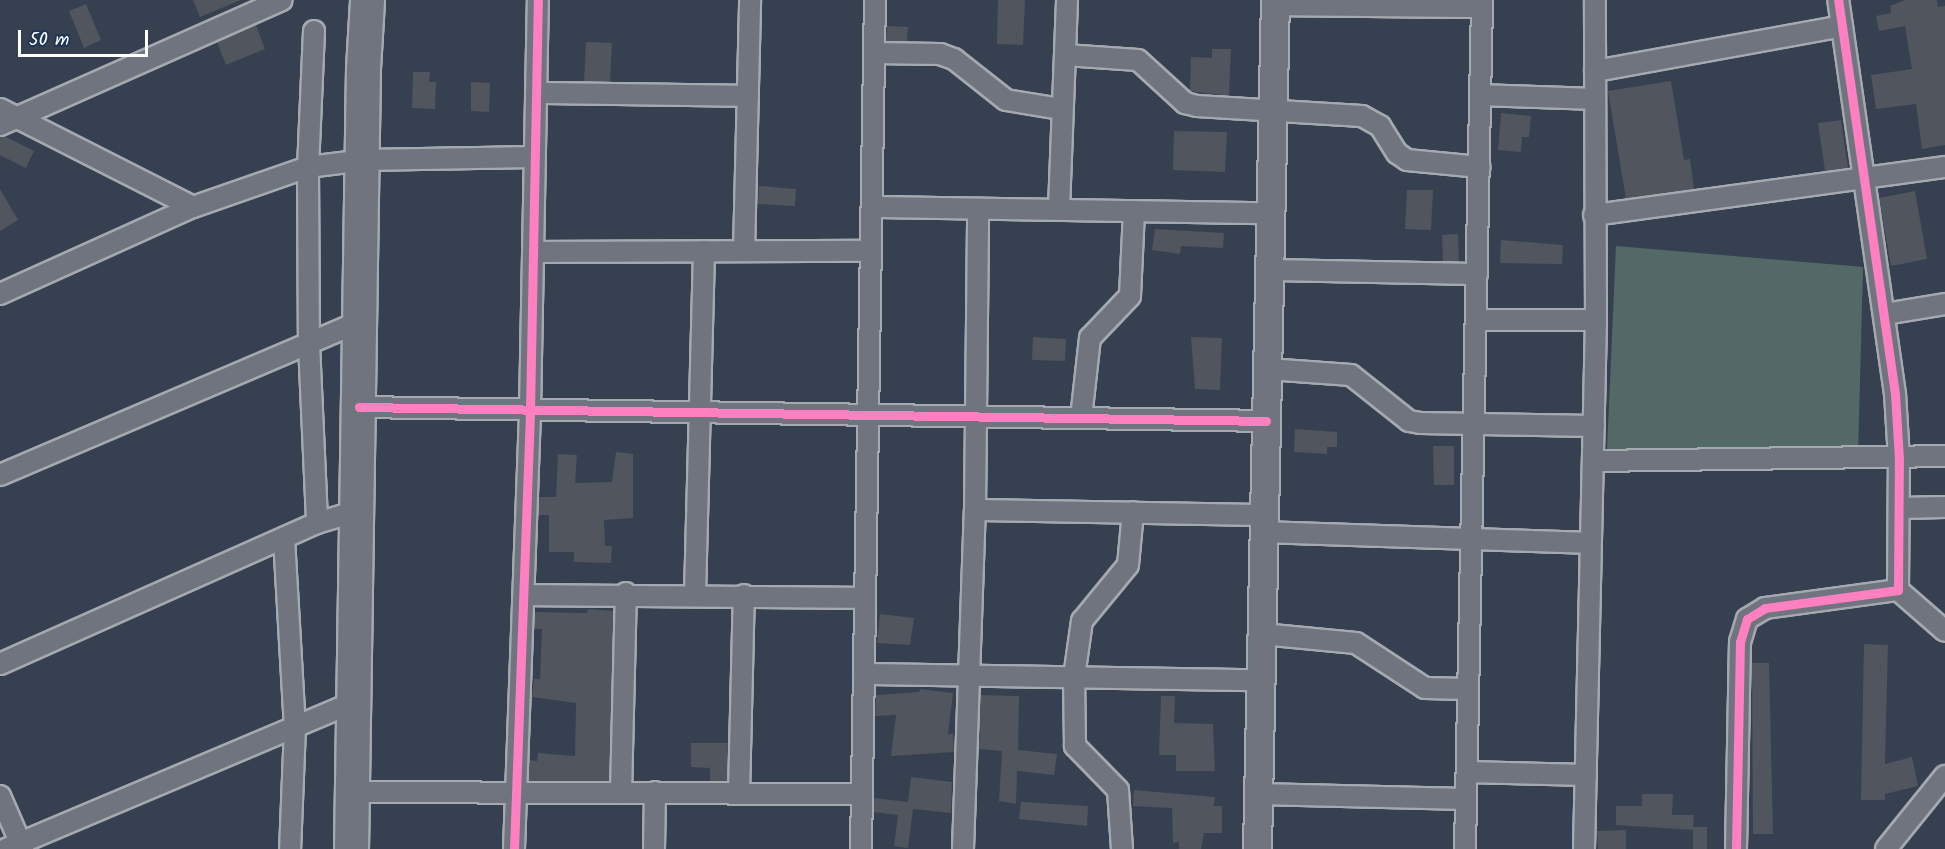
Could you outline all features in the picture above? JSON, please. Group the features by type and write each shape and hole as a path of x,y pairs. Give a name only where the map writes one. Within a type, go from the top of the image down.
{"highway":[{"path":"351,849 359,407 358,322 364,160 363,68 367,0"}],"main road":[{"path":"1257,849 1275,2"}],"street":[{"path":"6,117 282,0"},
{"path":"514,849 530,410 538,0"},
{"path":"744,251 750,0"},
{"path":"861,849 875,0"},
{"path":"1059,209 1061,109 1067,0"},
{"path":"1584,849 1596,320 1595,0"},
{"path":"1838,0 1885,314 1899,459 1898,590"},
{"path":"1275,2 1482,4 1465,849"},
{"path":"1595,71 1842,26"},
{"path":"314,31 308,166 309,344 317,523"},
{"path":"874,53 940,54 954,59 1006,100 1061,109"},
{"path":"1065,55 1138,60 1185,103 1362,116 1380,126 1397,153 1407,160 1480,167"},
{"path":"536,93 748,96"},
{"path":"1481,95 1594,99"},
{"path":"6,117 193,207"},
{"path":"0,294 193,207 308,166 364,160 534,158"},
{"path":"1594,215 1866,180 1945,167"},
{"path":"872,207 1271,213"},
{"path":"963,849 975,510 974,417 978,208"},
{"path":"1081,418 1090,338 1130,296 1134,211"},
{"path":"695,595 697,412 704,251"},
{"path":"534,252 871,251"},
{"path":"1270,270 1477,274"},
{"path":"1885,314 1945,304"},
{"path":"1476,320 1596,320"},
{"path":"0,475 358,322"},
{"path":"1268,369 1351,375 1409,421 1594,426"},
{"path":"359,407 1266,421"},
{"path":"1593,461 1899,459 1945,456"},
{"path":"1899,508 1945,507"},
{"path":"975,510 1133,512 1472,539 1590,543"},
{"path":"0,664 317,523 357,511"},
{"path":"1122,849 1118,789 1075,746 1074,677 1082,621 1128,565 1133,512"},
{"path":"284,538 295,727 290,849"},
{"path":"1736,849 1740,642 1747,619 1765,608 1898,590 1945,631"},
{"path":"524,595 626,593 865,598"},
{"path":"621,793 626,593"},
{"path":"739,793 744,596"},
{"path":"1262,633 1356,643 1425,688 1468,689"},
{"path":"864,674 1261,680"},
{"path":"0,796 16,847 354,702"},
{"path":"1467,772 1586,775"},
{"path":"1887,849 1945,776"},
{"path":"353,792 861,794"},
{"path":"654,849 655,792"},
{"path":"1258,794 1466,799"}],"green space":[{"path":"1616,246 1863,267 1858,456 1607,451"}],"building":[{"path":"193,0 241,0 200,17"},
{"path":"998,0 1025,0 1023,45 997,44"},
{"path":"1905,0 1937,0 1938,7 1945,6 1945,145 1922,149 1916,104 1876,109 1871,75 1912,69 1905,26 1879,31 1876,16 1891,13 1890,6"},
{"path":"86,4 101,40 84,48 69,11"},
{"path":"256,25 265,49 226,65 217,42"},
{"path":"887,26 908,27 907,41 886,41"},
{"path":"586,42 612,43 610,82 584,82"},
{"path":"1212,49 1231,49 1229,96 1190,91 1191,57 1212,58"},
{"path":"413,72 430,72 429,82 436,82 435,109 412,108"},
{"path":"1671,81 1684,160 1690,159 1694,189 1626,199 1608,91"},
{"path":"471,82 490,83 489,112 471,111"},
{"path":"1501,113 1531,116 1529,137 1522,137 1521,152 1498,150"},
{"path":"1841,120 1848,168 1825,171 1818,123"},
{"path":"1174,131 1227,132 1225,172 1173,170"},
{"path":"4,136 34,151 26,168 0,155 0,137"},
{"path":"759,186 796,189 795,206 758,204"},
{"path":"0,189 18,220 0,231"},
{"path":"1407,190 1433,190 1431,230 1405,229"},
{"path":"1915,191 1927,259 1891,266 1879,198"},
{"path":"1155,229 1224,233 1223,248 1181,246 1180,254 1152,250"},
{"path":"1458,234 1459,262 1443,261 1442,235"},
{"path":"1501,240 1563,245 1562,264 1500,263"},
{"path":"1033,337 1066,339 1065,361 1032,360"},
{"path":"1191,337 1222,338 1220,390 1195,389"},
{"path":"1295,429 1337,432 1337,447 1327,447 1327,454 1294,452"},
{"path":"1433,446 1454,446 1454,485 1434,485"},
{"path":"616,452 633,454 633,518 604,520 605,546 612,546 611,563 574,562 574,552 549,552 549,515 538,515 539,497 556,497 558,454 577,455 575,483 612,482"},
{"path":"588,609 614,611 609,781 528,781 529,760 537,761 538,753 575,756 576,703 532,697 534,679 540,679 542,629 534,629 535,612 587,613"},
{"path":"880,614 914,618 910,645 877,643"},
{"path":"1864,644 1888,645 1885,764 1912,757 1918,786 1885,794 1885,800 1861,800"},
{"path":"1752,663 1769,663 1773,834 1753,834"},
{"path":"920,689 953,693 948,734 953,734 954,752 891,756 896,715 875,716 876,695 919,692"},
{"path":"980,695 1019,696 1018,750 1057,754 1054,775 1017,771 1016,804 999,801 1002,751 979,749"},
{"path":"1161,696 1175,696 1174,723 1213,724 1215,771 1176,771 1176,755 1159,755"},
{"path":"691,743 728,743 727,781 710,781 710,768 691,767"},
{"path":"911,777 952,782 951,813 913,809 908,848 894,846 898,815 874,812 874,798 908,802"},
{"path":"1134,790 1215,797 1214,806 1222,806 1222,833 1204,833 1201,849 1179,849 1179,842 1173,843 1172,808 1133,806"},
{"path":"1642,794 1673,794 1672,815 1694,815 1693,830 1616,825 1616,806 1642,806"},
{"path":"1021,802 1088,806 1087,826 1019,819"},
{"path":"1693,827 1707,827 1707,849 1693,849"},
{"path":"1626,830 1626,849 1598,849 1597,831"}],"cycle path":[{"path":"514,849 530,410 538,0"},
{"path":"1736,849 1740,642 1747,619 1765,608 1898,590 1899,459 1895,394 1838,0"},
{"path":"359,407 1266,421"}]}
